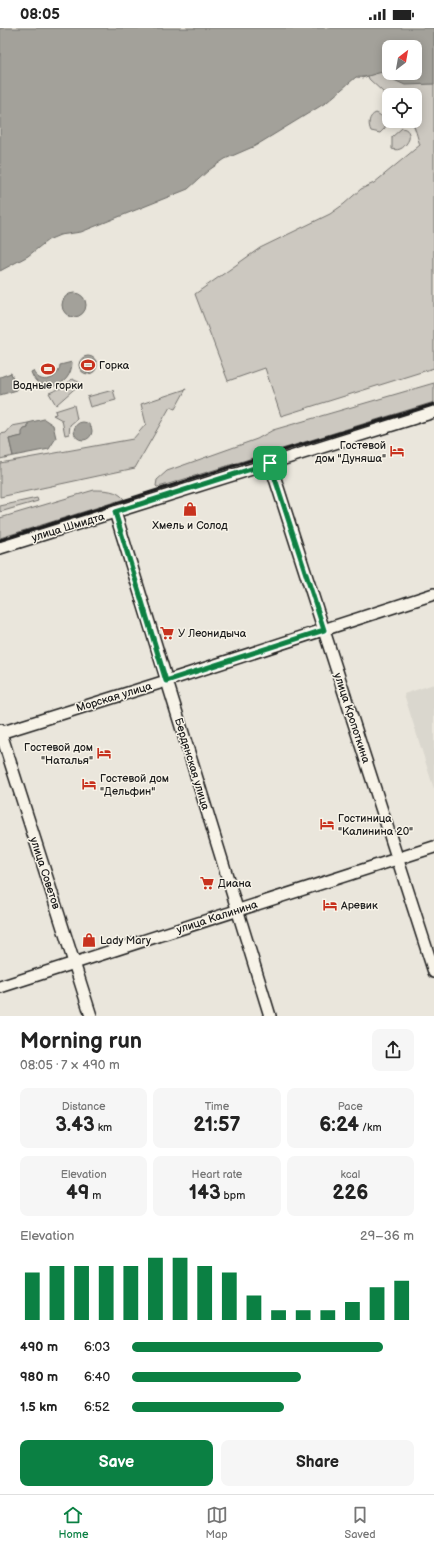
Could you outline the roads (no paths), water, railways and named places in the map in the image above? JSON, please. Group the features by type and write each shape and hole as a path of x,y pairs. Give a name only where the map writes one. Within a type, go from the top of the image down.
{"street":[{"name":"улица Шмидта","path":"0,548 434,412"},
{"name":"улица Кропоткина","path":"270,463 434,972"},
{"name":"Бердянская улица","path":"115,512 236,911 270,1016"},
{"name":"Морская улица","path":"0,732 166,681 434,594"},
{"name":"улица Советов","path":"0,732 91,1016"},
{"name":"улица Калинина","path":"0,987 434,847"}],"railway":[{"path":"0,540 434,404"}],"place":[{"name":"Горка","path":"88,365"},
{"name":"Водные горки","path":"48,369"},
{"name":"Гостевой дом \"Дуняша\"","path":"397,451"},
{"name":"Хмель и Солод","path":"190,509"},
{"name":"У Леонидыча","path":"167,633"},
{"name":"Гостевой дом \"Наталья\"","path":"104,753"},
{"name":"Гостевой дом \"Дельфин\"","path":"89,784"},
{"name":"Гостиница \"Калинина 20\"","path":"327,824"},
{"name":"Диана","path":"207,883"},
{"name":"Аревик","path":"330,905"},
{"name":"Lady Mary","path":"89,940"}]}
